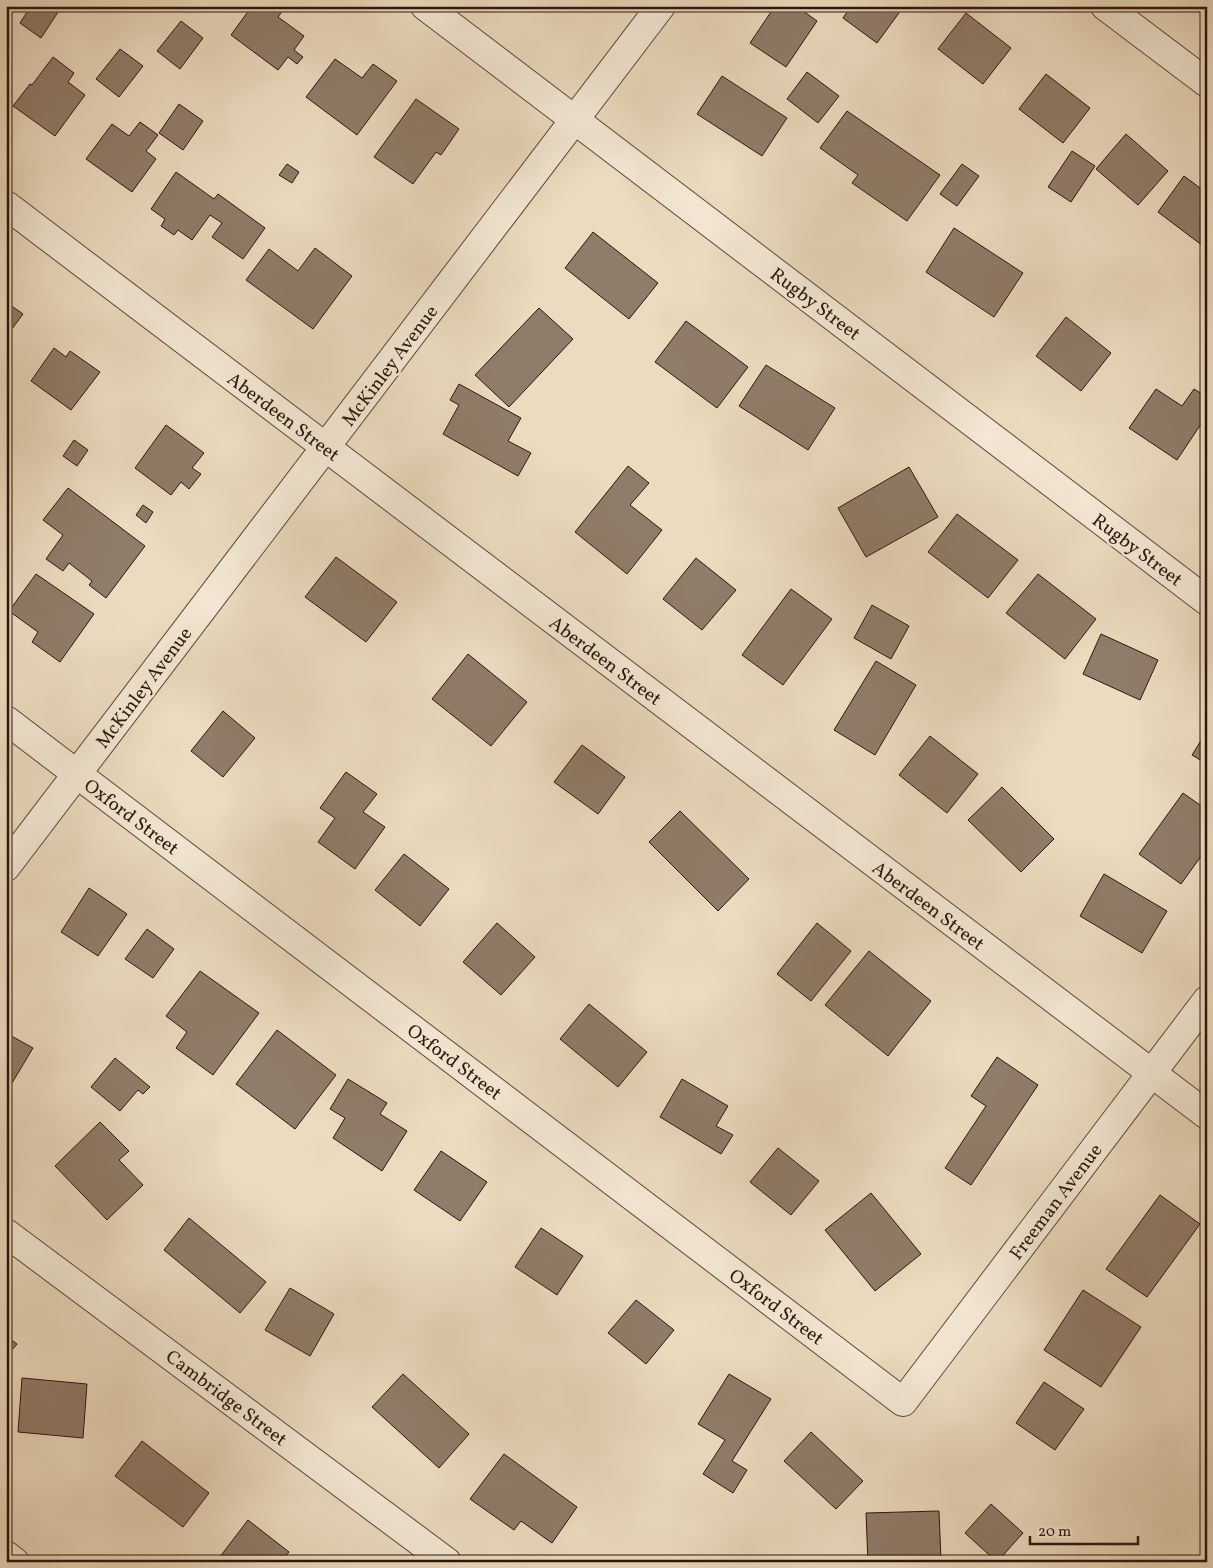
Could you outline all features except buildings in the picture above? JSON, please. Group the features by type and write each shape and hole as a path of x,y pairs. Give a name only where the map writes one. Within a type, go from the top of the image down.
{"street":[{"name":"Rugby Street","path":"425,6 1207,601"},
{"name":"McKinley Avenue","path":"6,867 661,6"},
{"path":"1104,6 1207,84"},
{"name":"Aberdeen Street","path":"6,205 1207,1115"},
{"name":"Oxford Street","path":"6,720 903,1402"},
{"name":"Freeman Avenue","path":"903,1402 1207,1000"},
{"name":"Cambridge Street","path":"6,1233 447,1562"},
{"path":"6,1555 15,1562"}]}
